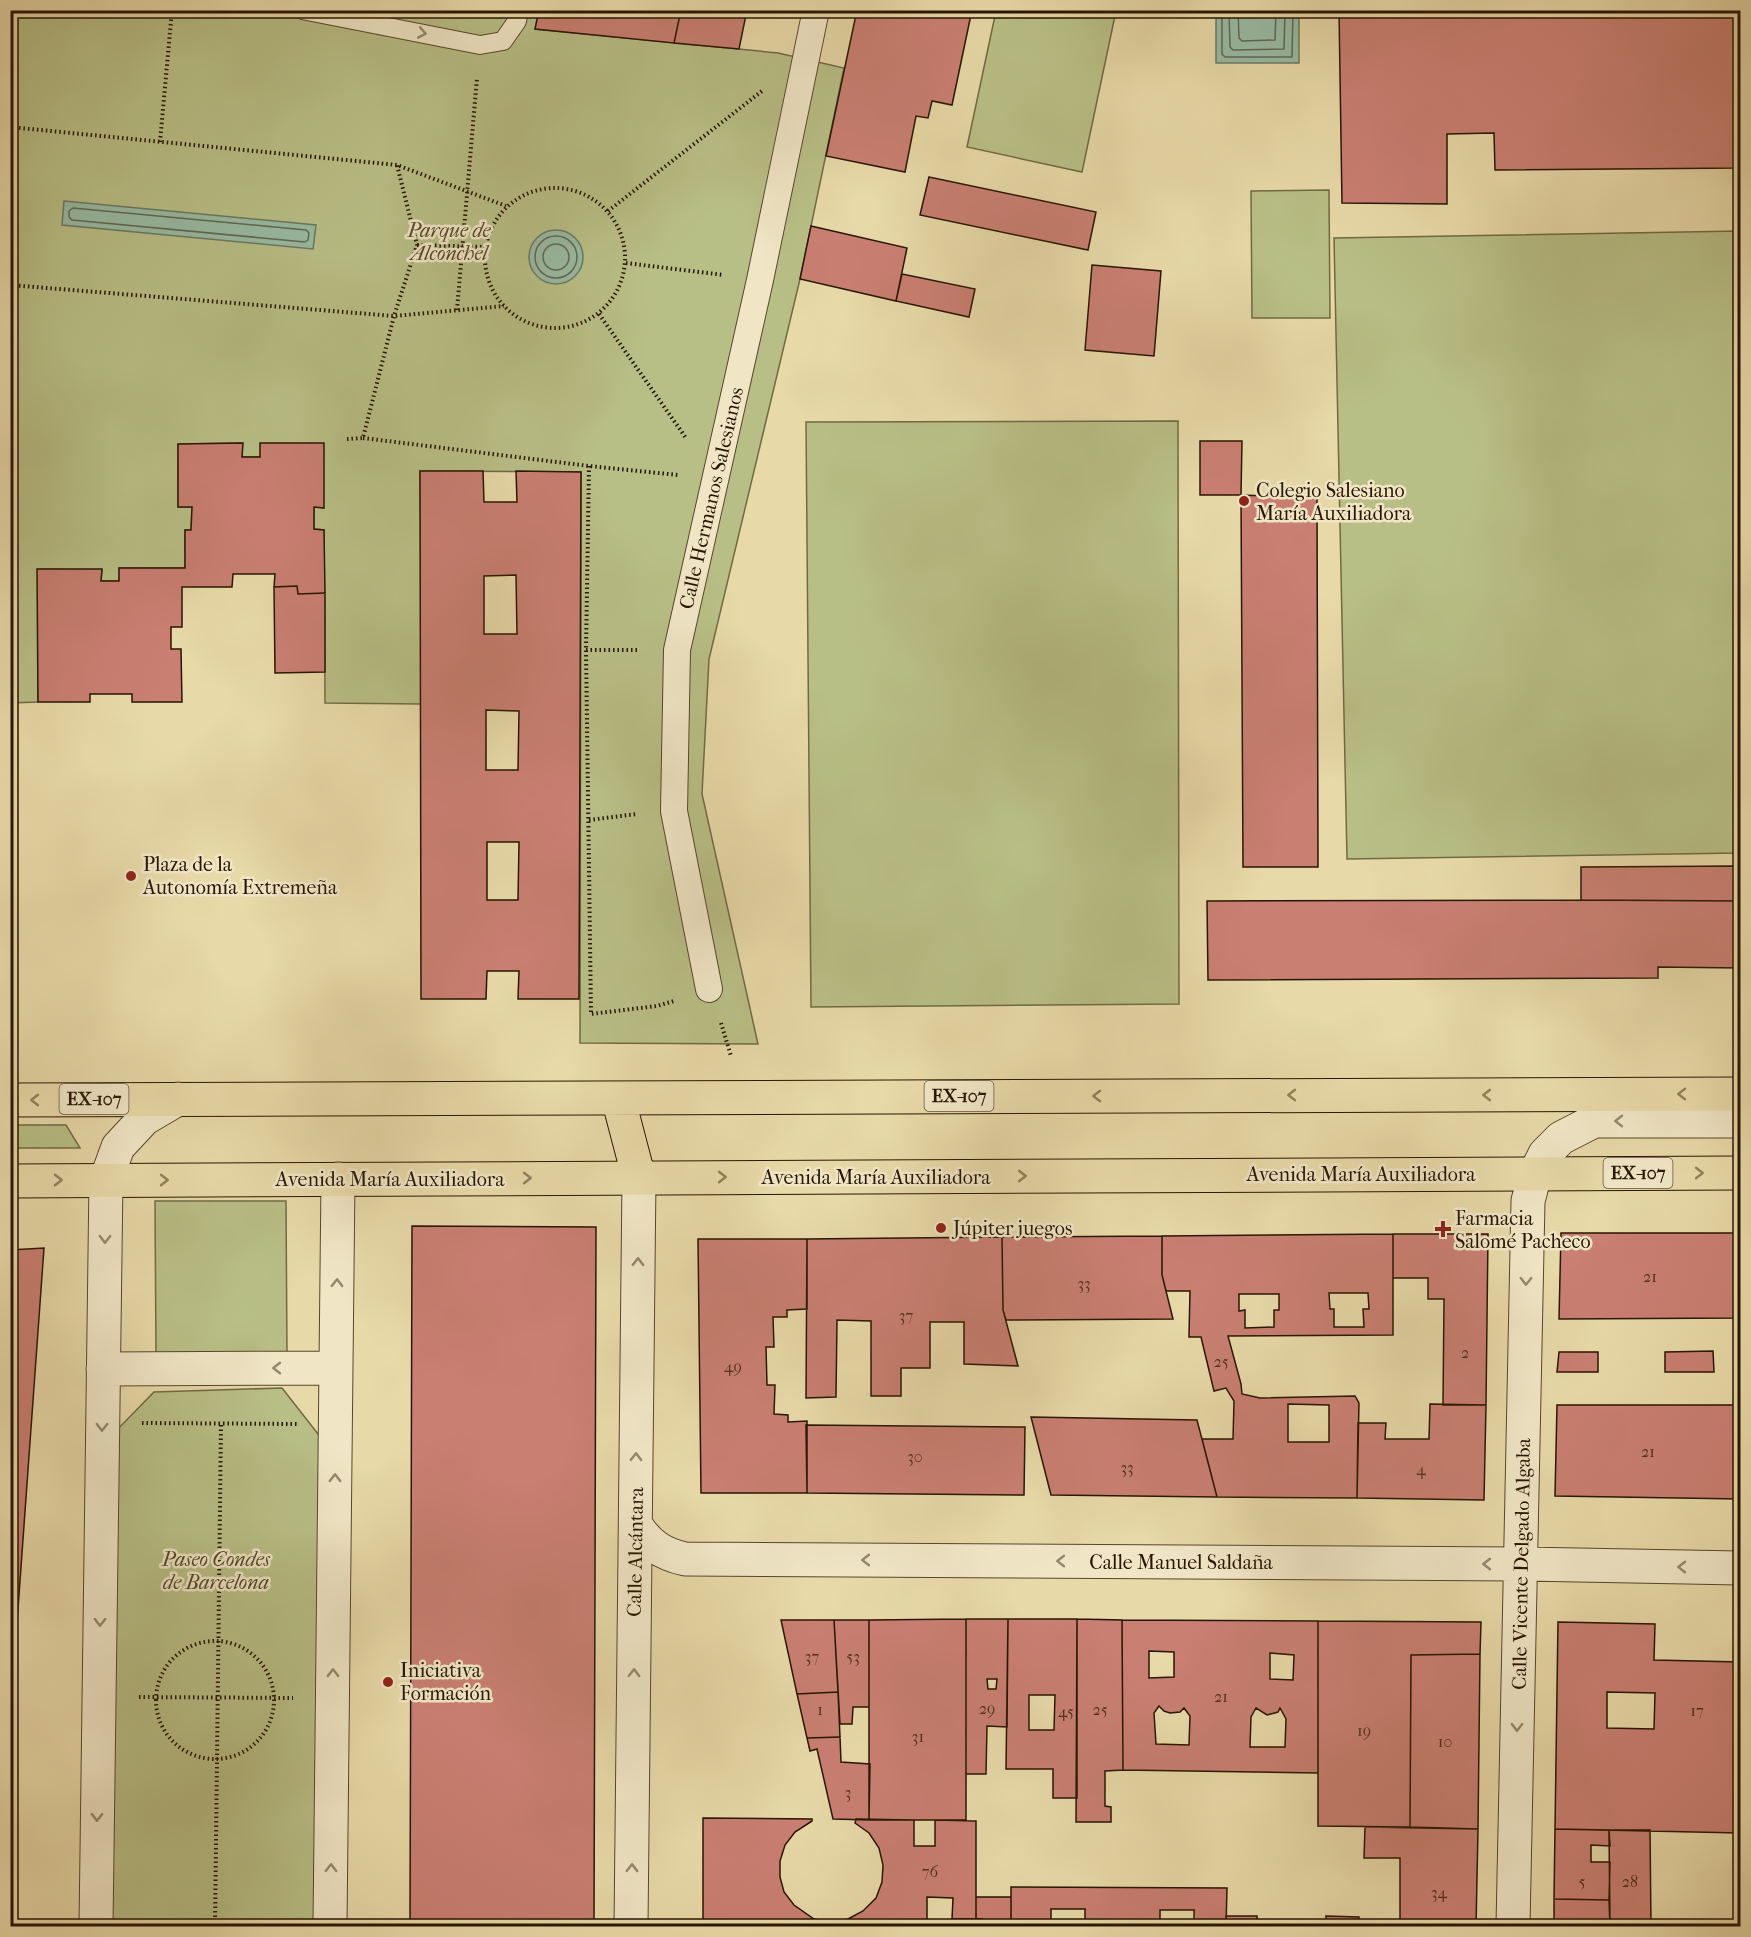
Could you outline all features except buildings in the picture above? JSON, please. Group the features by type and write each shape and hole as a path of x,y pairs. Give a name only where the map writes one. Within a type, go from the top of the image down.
{"main road":[{"name":"EX-107","path":"10,1100 1740,1094"},
{"path":"618,1098 639,1178"},
{"name":"Avenida María Auxiliadora","path":"10,1180 639,1178 1531,1187 1740,1173"}],"street":[{"name":"Calle Hermanos Salesianos","path":"709,989 674,811 677,651 760,280 816,10"},
{"path":"96,1926 106,1180 118,1147 144,1119 178,1099"},
{"path":"1531,1187 1545,1155 1561,1138 1594,1121 1740,1121"},
{"name":"Calle Alcántara","path":"631,1926 639,1178"},
{"path":"330,1926 338,1179"},
{"name":"Calle Vicente Delgado Algaba","path":"1513,1926 1520,1564 1531,1187"},
{"path":"103,1369 336,1368"},
{"name":"Calle Manuel Saldaña","path":"636,1525 656,1548 669,1555 685,1559 1520,1564 1740,1568"}],"lane":[{"path":"302,10 480,45 503,41 517,21 519,10"}],"path":[{"path":"160,142 172,10"},
{"path":"457,310 480,45"},
{"path":"608,211 807,55"},
{"path":"10,127 397,165 506,206"},
{"path":"363,438 394,316 417,245 397,165"},
{"path":"548,187 573,189 589,196 608,211 623,238 626,263 622,281 610,303 599,314 577,325 549,329 525,322 504,306 490,285 485,263 485,247 492,226 506,206 525,193 548,187"},
{"path":"417,245 485,247"},
{"path":"626,263 760,280"},
{"path":"10,285 394,316 504,306"},
{"path":"599,314 715,479"},
{"path":"347,439 363,438 715,479"},
{"path":"589,466 586,650 591,1014 657,1006 709,989 745,1097"},
{"path":"586,650 677,651"},
{"path":"589,820 674,811"},
{"path":"102,1422 335,1424"},
{"path":"215,1926 220,1423"},
{"path":"218,1640 246,1649 257,1658 272,1683 274,1698 273,1714 258,1741 232,1757 216,1760 189,1754 177,1746 161,1725 156,1711 155,1697 163,1672 180,1651 204,1641 218,1640"},
{"path":"99,1696 333,1699"}],"green space":[{"name":"Parque de Alconchel","path":"413,10 424,13 425,10 539,11 535,29 778,53 844,68 800,279 709,659 702,794 758,1044 580,1043 581,472 420,471 422,704 325,703 324,530 314,529 314,507 323,508 260,457 242,457 242,443 178,444 178,507 192,507 191,530 185,530 185,568 119,568 119,581 101,581 102,570 38,569 38,702 11,703 10,11"},
{"path":"996,11 1116,11 1082,172 967,147"},
{"path":"1329,190 1330,318 1252,318 1251,191"},
{"path":"1740,231 1740,853 1347,859 1334,238"},
{"path":"1178,421 1179,1004 811,1007 806,422"},
{"path":"11,1125 66,1125 80,1148 11,1148"},
{"path":"155,1201 286,1201 287,1354 156,1355"},
{"name":"Paseo Condes de Barcelona","path":"282,1388 322,1439 317,1926 108,1926 112,1435 154,1392"}],"water":[{"path":"1216,11 1299,11 1299,63 1216,63"},
{"path":"64,201 316,225 313,249 62,225"},
{"path":"556,230 566,232 575,238 581,247 583,257 581,267 575,276 566,282 556,284 546,282 537,276 531,267 529,257 531,247 537,238 546,232"}],"place":[{"name":"Colegio Salesiano María Auxiliadora","path":"1244,501"},
{"name":"Plaza de la Autonomía Extremeña","path":"131,876"},
{"name":"Júpiter juegos","path":"941,1228"},
{"name":"Farmacia Salomé Pacheco","path":"1443,1229"},
{"name":"Iniciativa Formación","path":"388,1682"}]}
